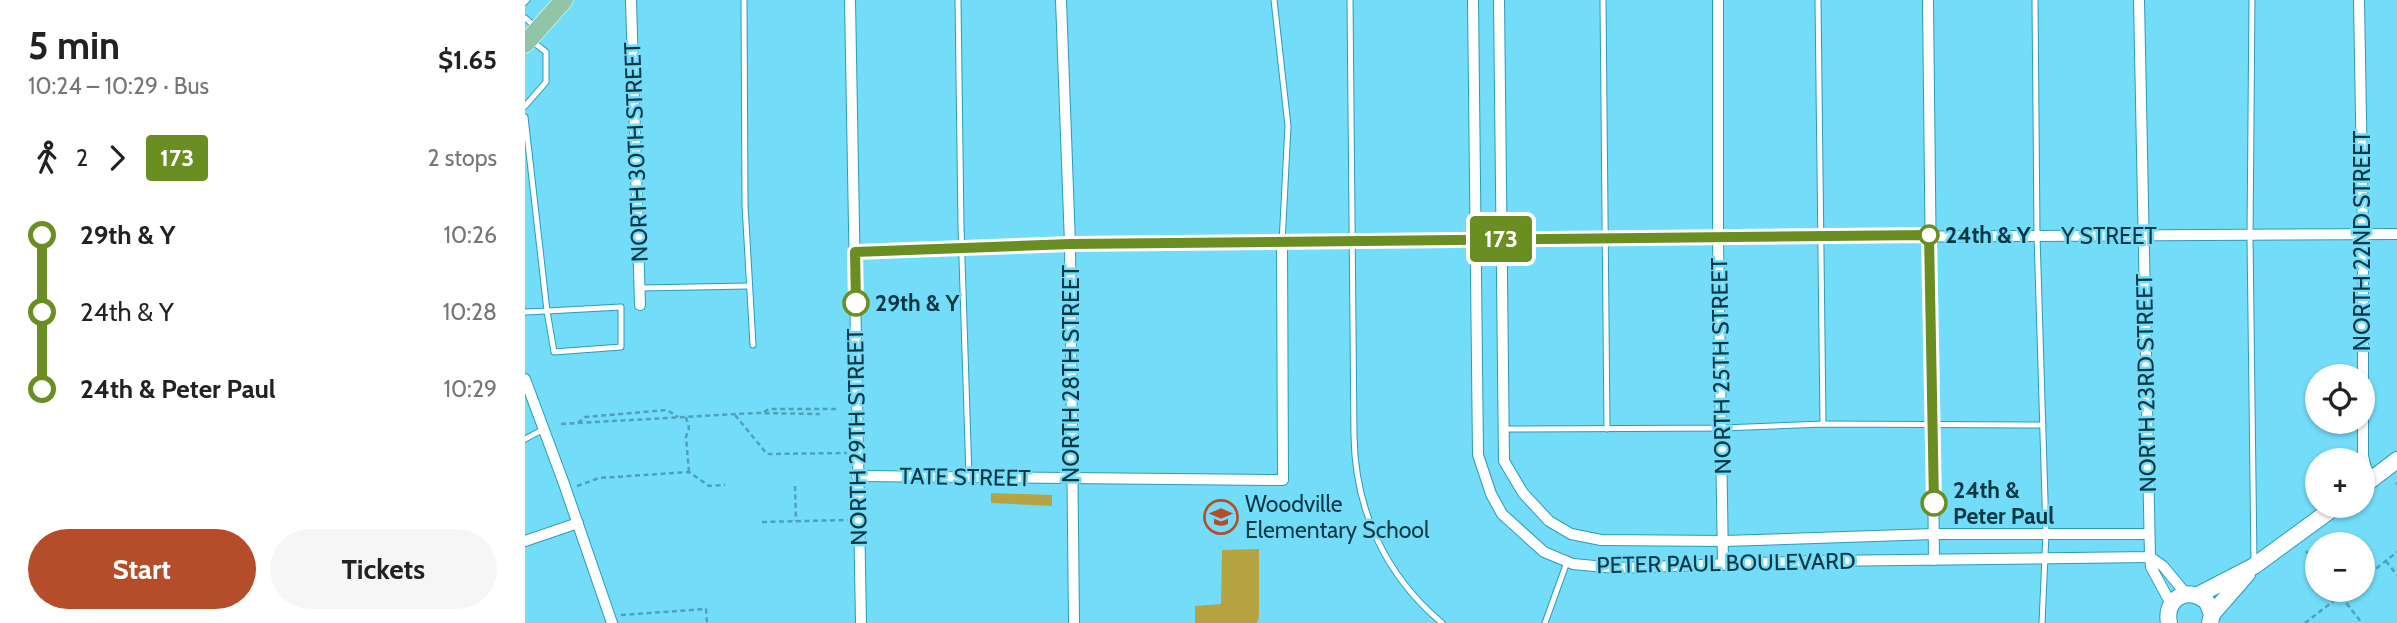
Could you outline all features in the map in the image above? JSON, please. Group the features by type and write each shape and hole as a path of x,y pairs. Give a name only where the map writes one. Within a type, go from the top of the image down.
{"main road":[{"path":"529,33 561,1"},
{"path":"2375,477 2397,460"},
{"path":"2167,617 2180,596 2192,594 2254,566 2320,518"},
{"path":"2211,620 2254,566"},
{"path":"2192,594 2207,602 2211,620"}],"street":[{"name":"NORTH 30TH STREET","path":"631,0 640,304"},
{"name":"NORTH 29TH STREET","path":"850,0 861,623"},
{"name":"NORTH 28TH STREET","path":"1061,0 1070,244 1074,623"},
{"name":"PETER PAUL BOULEVARD","path":"1472,0 1478,456 1491,494 1502,514 1544,552 1567,562 1616,568 2150,557"},
{"name":"PETER PAUL BOULEVARD","path":"1499,0 1504,461 1523,493 1549,522 1571,534 1601,540 1724,541 1934,534 2149,534"},
{"name":"NORTH 25TH STREET","path":"1718,0 1718,238 1723,565"},
{"path":"1928,0 1934,560"},
{"name":"NORTH 23RD STREET","path":"2139,0 2150,557 2167,617"},
{"name":"NORTH 22ND STREET","path":"2359,0 2363,448"},
{"name":"Y STREET","path":"855,252 1070,244 1475,239 2397,234"},
{"name":"TATE STREET","path":"857,476 1283,480 1282,243"},
{"path":"525,379 611,620"},
{"path":"525,541 578,523"},
{"path":"2150,557 2192,594"}],"lane":[{"path":"744,0 748,286 753,345"},
{"path":"958,0 969,477"},
{"path":"1274,0 1288,126 1282,243"},
{"path":"1350,0 1354,435 1359,485 1370,525 1388,562 1414,596 1442,623"},
{"path":"1604,0 1607,429"},
{"path":"1818,0 1823,424"},
{"path":"2035,0 2037,235 2046,533 2042,623"},
{"path":"2252,0 2250,236 2254,566"},
{"path":"525,106 546,82 546,52 529,33"},
{"path":"525,117 547,311 554,352 621,347 621,307 547,311 525,312"},
{"path":"641,288 748,286"},
{"path":"1504,429 1723,428 1823,424 2043,425"},
{"path":"525,439 544,429"},
{"path":"1545,623 1567,562"}],"path":[{"path":"761,413 769,409 839,409"},
{"path":"578,423 585,416 667,410 679,418"},
{"path":"735,414 767,454 857,453"},
{"path":"561,424 735,414 820,414"},
{"path":"686,417 689,428 686,437 689,472"},
{"path":"566,490 599,478 689,472 709,486 725,485"},
{"path":"795,486 796,521"},
{"path":"762,522 858,520"},
{"path":"2375,570 2397,552"},
{"path":"2386,561 2397,575"},
{"path":"2305,623 2332,602"},
{"path":"2346,602 2362,623"},
{"path":"611,620 706,610 707,623"}],"shaded area":[{"path":"991,493 1052,495 1052,506 991,503"},
{"path":"1259,549 1257,623 1195,623 1195,606 1221,604 1222,550"}],"bus line":[{"name":"173","path":"856,303 855,252 1070,244 1929,235 1934,503"}],"place":[{"name":"24th & Y","path":"1929,235"},
{"name":"29th & Y","path":"856,303"},
{"name":"24th & Peter Paul","path":"1934,503"},
{"name":"Woodville Elementary School","path":"1221,517"}]}
